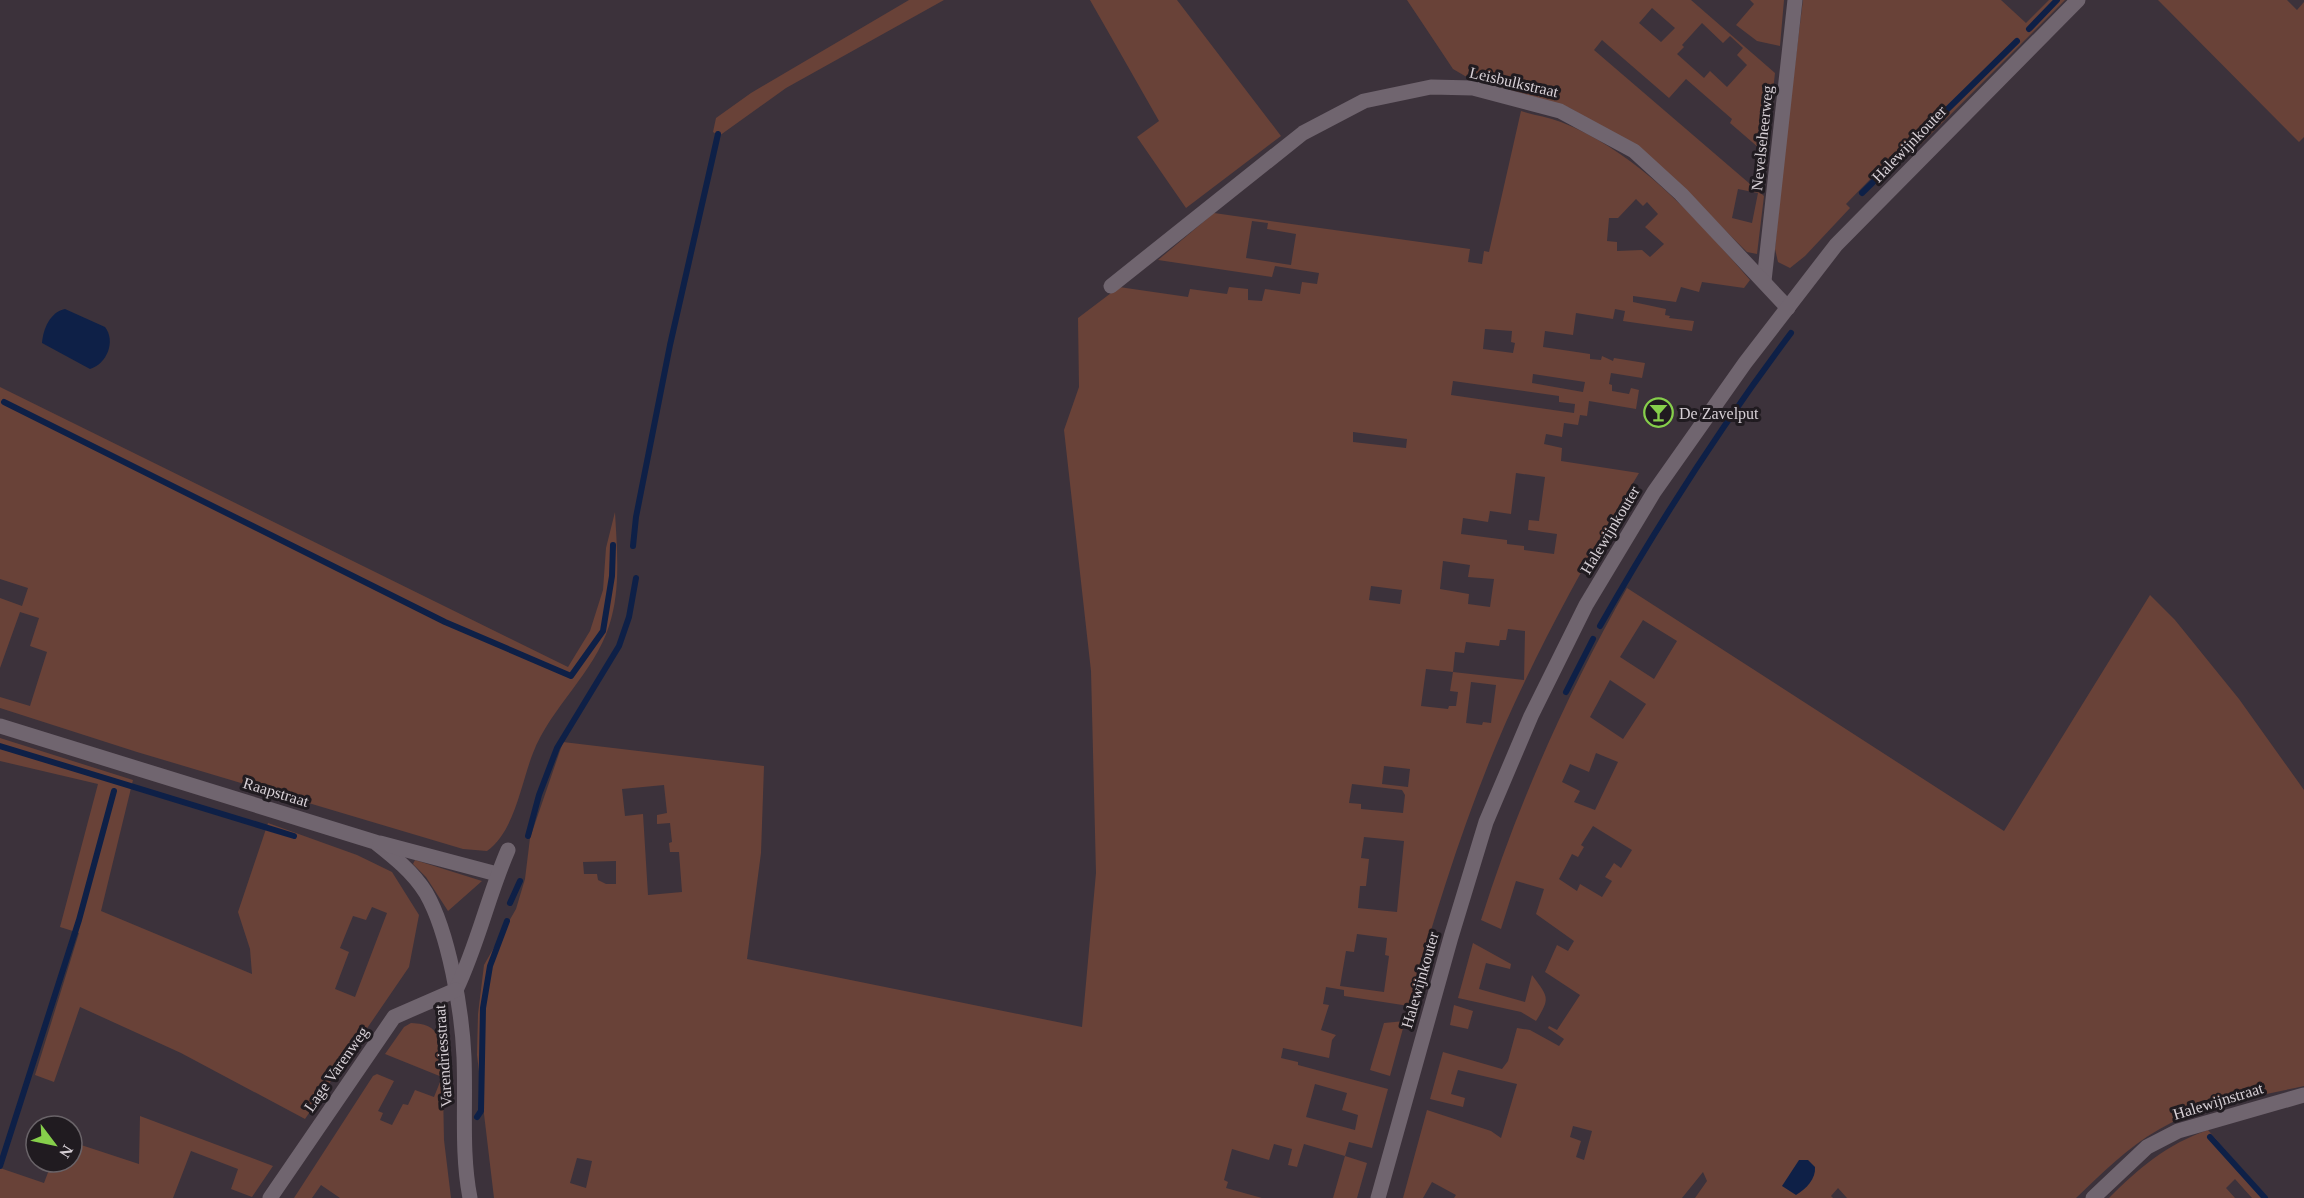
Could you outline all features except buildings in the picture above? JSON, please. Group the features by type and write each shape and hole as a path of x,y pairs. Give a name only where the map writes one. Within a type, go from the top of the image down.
{"street":[{"name":"Nevelseheerweg","path":"1764,281 1795,0"},
{"name":"Halewijnkouter","path":"1378,1198 1450,937 1486,822 1531,716 1586,604 1654,492 1836,244 2079,0"},
{"name":"Leisbulkstraat","path":"1111,286 1303,133 1364,101 1431,87 1473,88 1560,111 1599,130 1634,151 1653,166 1788,308"},
{"name":"Raapstraat","path":"0,726 375,842 404,865 426,894 439,924 456,990"},
{"path":"375,842 497,874"},
{"name":"Varendriesstraat","path":"470,1198 466,1177 464,1056 456,990 473,955 497,874 508,850"},
{"name":"Lage Varenweg","path":"270,1198 394,1017 456,990"},
{"name":"Halewijnstraat","path":"2093,1198 2147,1147 2178,1131 2304,1095"}],"shaded area":[{"path":"909,0 944,0 786,88 719,136 713,132 716,118 751,93"},
{"path":"1090,0 1177,0 1281,136 1186,208 1137,137 1159,121"},
{"path":"1407,0 1691,0 1775,73 1766,154 1730,123 1732,119 1686,79 1669,98 1602,40 1594,50 1764,196 1757,254 1747,252 1657,163 1570,108 1465,76 1453,69","holes":["1652,8 1675,28 1661,42 1639,23","1702,23 1723,43 1730,36 1743,48 1737,55 1747,65 1727,87 1710,71 1704,78 1677,54 1684,47 1682,45","1738,189 1758,193 1752,223 1732,218"]},
{"path":"1750,0 1784,0 1780,46 1757,41 1736,25 1754,4"},
{"path":"1803,0 2001,0 2026,23 2049,0 2065,0 1920,145 1912,136 1846,204 1850,208 1805,256 1790,268 1778,262 1775,249 1784,151"},
{"path":"2158,0 2287,0 2297,10 2304,2 2304,137 2299,142"},
{"path":"1521,111 1556,120 1589,135 1641,169 1687,211 1750,280 1744,288 1702,282 1699,292 1681,287 1676,302 1633,296 1633,302 1666,309 1665,315 1670,316 1669,318 1694,321 1692,331 1623,321 1625,311 1615,309 1613,319 1576,313 1573,335 1545,331 1543,347 1590,354 1590,359 1601,360 1602,356 1613,361 1614,358 1645,363 1642,378 1611,373 1609,384 1612,385 1612,391 1629,394 1631,388 1639,390 1636,409 1589,401 1587,416 1580,415 1578,425 1564,423 1562,437 1546,434 1544,444 1562,448 1561,461 1639,473 1565,601 1507,720 1474,800 1433,923 1409,1006 1344,996 1344,990 1326,987 1323,1004 1329,1005 1321,1030 1336,1035 1332,1040 1329,1058 1283,1048 1281,1058 1298,1062 1298,1065 1388,1089 1372,1148 1349,1142 1345,1156 1304,1144 1297,1167 1288,1165 1292,1149 1274,1144 1269,1160 1232,1149 1224,1180 1228,1182 1226,1188 1262,1198 494,1198 477,1055 478,1014 484,965 516,909 525,879 530,838 563,742 764,766 761,853 747,959 1082,1027 1096,873 1091,671 1064,430 1079,387 1078,318 1119,287 1188,297 1190,289 1227,294 1229,287 1248,289 1248,300 1262,301 1265,289 1300,294 1302,282 1317,284 1319,273 1275,266 1272,277 1158,260 1214,213 1470,249 1468,262 1482,264 1484,251 1489,252","holes":["1636,199 1643,206 1647,202 1658,214 1645,227 1664,244 1650,257 1642,250 1617,251 1617,242 1607,241 1609,218 1618,218","1252,221 1268,223 1267,229 1296,234 1291,265 1246,258","1485,329 1512,331 1511,342 1515,343 1513,353 1483,349","1533,374 1585,382 1583,392 1532,383","1453,381 1559,396 1559,402 1575,404 1574,413 1451,395","1353,432 1407,439 1406,448 1353,442","1516,473 1545,477 1539,521 1529,520 1528,530 1557,534 1554,554 1524,550 1524,546 1507,544 1507,540 1461,534 1463,518 1488,522 1490,511 1511,514","1443,561 1470,565 1468,577 1494,579 1490,607 1468,604 1469,594 1440,589","1371,586 1402,590 1400,604 1369,600","1508,629 1525,631 1524,680 1453,672 1455,652 1464,653 1466,642 1499,646 1500,640 1506,640","1426,669 1453,672 1450,691 1458,692 1456,706 1449,706 1448,709 1421,706","1471,682 1496,685 1491,723 1483,722 1482,725 1466,723","1384,766 1410,769 1408,787 1382,784","1352,784 1402,790 1405,795 1403,813 1361,809 1361,804 1349,803","664,785 667,813 657,815 657,824 670,823 672,842 669,843 670,852 679,852 682,892 648,895 643,814 625,816 622,789","1364,837 1404,841 1397,912 1358,908 1360,886 1366,886 1369,859 1361,858","616,861 616,884 606,884 598,880 597,874 584,874 583,862","1357,934 1387,938 1385,955 1389,956 1384,992 1340,986 1346,951 1354,952","1315,1084 1347,1093 1342,1110 1358,1115 1355,1130 1306,1117","577,1158 592,1161 586,1188 570,1183"]},
{"path":"0,387 568,667 590,631 603,590 606,548 615,512 617,584 609,626 593,659 541,736 511,819 497,842 487,851 463,849 137,752 0,708 0,697 30,706 47,652 30,646 39,618 20,612 0,668 0,598 22,606 28,588 0,579"},
{"path":"1627,588 2004,831 2150,595 2175,620 2239,699 2304,790 2304,1086 2229,1102 2175,1121 2125,1153 2076,1198 1847,1198 1838,1188 1831,1196 1833,1198 1695,1198 1707,1181 1703,1172 1682,1198 1454,1198 1456,1195 1432,1182 1423,1198 1403,1198 1427,1110 1491,1131 1501,1138 1517,1084 1458,1070 1451,1094 1465,1098 1463,1107 1430,1099 1443,1052 1502,1069 1508,1061 1517,1028 1530,1030 1559,1046 1564,1039 1548,1028 1549,1026 1557,1030 1580,995 1545,972 1557,945 1568,951 1574,941 1536,914 1544,889 1516,881 1501,929 1481,920 1495,876 1545,750","holes":["1643,620 1677,641 1654,679 1620,657","1610,680 1646,704 1623,739 1590,717","1596,753 1618,762 1595,810 1574,802 1580,791 1562,782 1570,764 1589,772","1593,826 1632,850 1621,868 1614,863 1605,877 1612,881 1602,897 1580,884 1577,891 1559,879 1572,854 1578,857 1584,847 1581,845","1573,1126 1592,1131 1584,1160 1576,1157 1581,1141 1570,1137"]},
{"path":"0,738 133,780 101,911 252,974 250,949 238,912 268,823 357,855 392,872 419,915 409,967 305,1119 181,1053 80,1007 54,1082 35,1075 79,933 60,927 98,784 0,761","holes":["372,907 387,913 355,997 335,989 349,952 340,948 353,916 366,920"]},
{"path":"415,860 482,881 448,911 426,877 413,864"},
{"path":"1473,943 1511,964 1510,969 1486,963 1479,989 1525,1002 1532,975 1546,997 1544,1007 1536,1021 1521,1012 1458,998"},
{"path":"1454,1005 1473,1011 1468,1029 1450,1025"},
{"path":"1405,1021 1390,1076 1370,1070 1384,1023"},
{"path":"411,1023 430,1027 442,1042 444,1140 451,1198 340,1198 321,1185 312,1198 294,1198 373,1076 377,1074 394,1081 378,1111 383,1113 380,1120 392,1125 403,1104 408,1105 415,1090 434,1097 442,1077 385,1054 404,1027"},
{"path":"140,1116 273,1166 252,1197 231,1189 238,1169 191,1151 173,1198 0,1198 0,1168 44,1183 47,1174 84,1174 84,1146 139,1164"},
{"path":"2208,1130 2268,1198 2252,1198 2235,1179 2226,1188 2235,1198 2109,1198 2154,1158 2179,1142"},
{"path":"1345,1156 1367,1163 1357,1198 1333,1198"}],"water":[{"path":"65,309 105,327 108,333 110,345 105,357 90,369 42,343 51,317"},
{"path":"1799,1160 1808,1160 1815,1167 1815,1171 1810,1183 1796,1195 1782,1186"}],"waterway":[{"path":"2029,29 2057,0"},
{"path":"1862,193 2017,41"},
{"path":"633,546 636,517 670,345 718,134"},
{"path":"1600,626 1644,550 1691,476 1791,333"},
{"path":"4,402 445,622 571,676 603,631 612,576 613,545"},
{"path":"528,836 539,795 557,748 619,646 629,617 636,578"},
{"path":"1566,692 1593,639"},
{"path":"0,746 294,836"},
{"path":"0,1166 79,920 114,791"},
{"path":"510,903 520,881"},
{"path":"477,1117 481,1111 483,1008 490,966 507,921"},
{"path":"2210,1137 2265,1198"}],"place":[{"name":"De Zavelput","path":"1658,413"}]}
